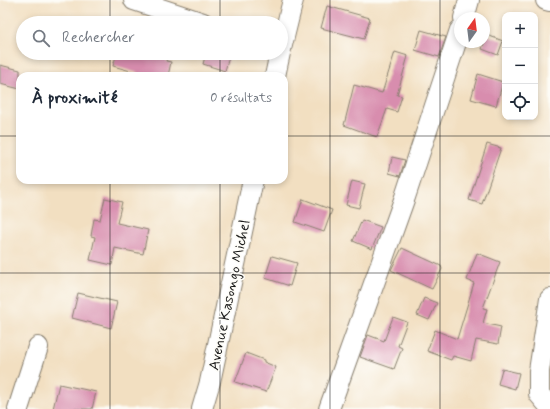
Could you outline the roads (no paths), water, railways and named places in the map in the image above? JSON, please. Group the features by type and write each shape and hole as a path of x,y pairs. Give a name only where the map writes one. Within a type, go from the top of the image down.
{"street":[{"path":"134,0 182,16"},
{"path":"288,20 293,0"},
{"path":"466,12 469,0"},
{"path":"546,0 550,1"},
{"path":"329,409 405,197 454,48"},
{"path":"276,72 278,60"},
{"name":"Avenue Kasongo Michel","path":"202,409 210,382 252,184"},
{"path":"550,299 540,364 539,387 539,394 550,406"},
{"path":"18,409 38,346"}]}
